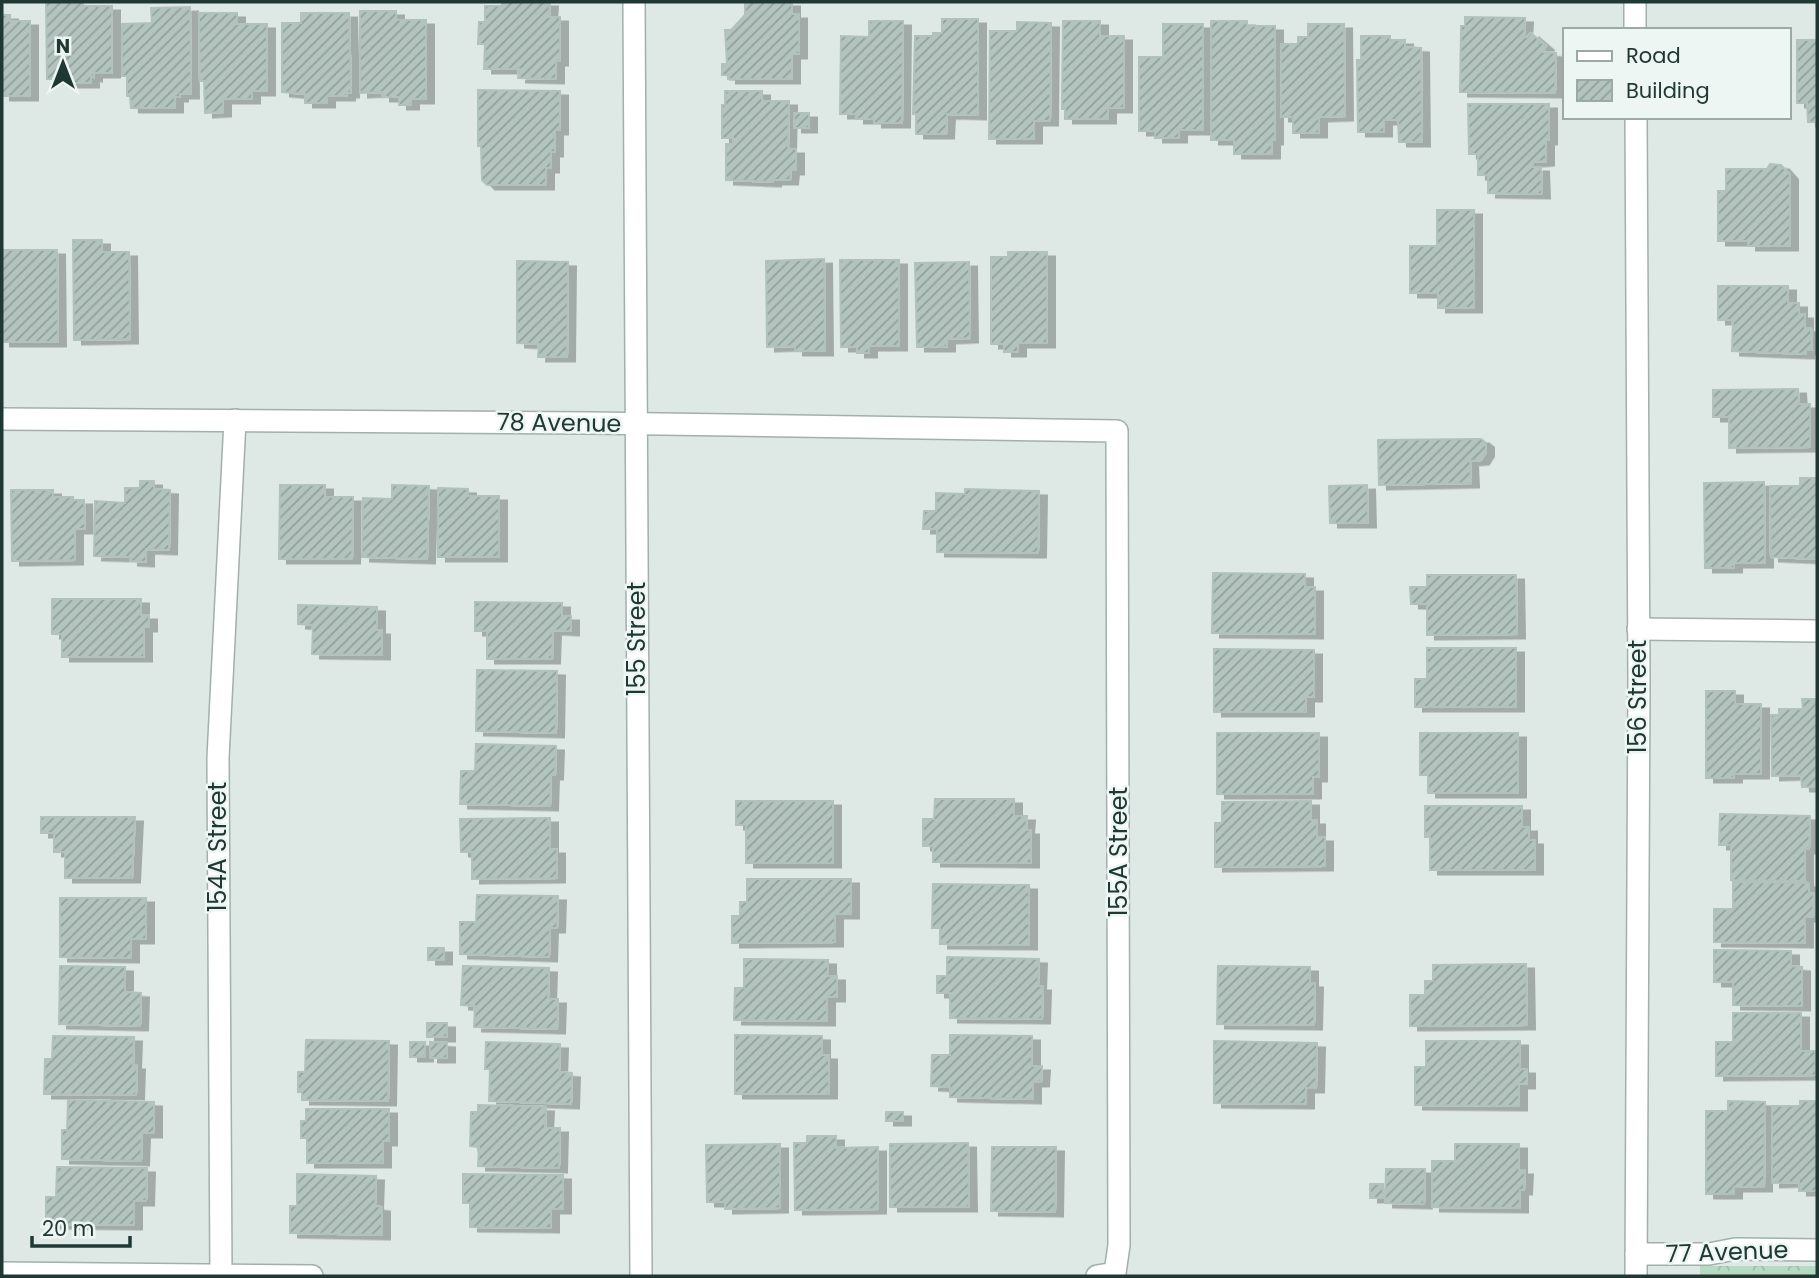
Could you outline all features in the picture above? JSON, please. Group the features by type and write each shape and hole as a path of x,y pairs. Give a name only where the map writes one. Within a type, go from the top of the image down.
{"street":[{"name":"155 Street","path":"634,2 641,1276"},
{"path":"1635,2 1635,28"},
{"name":"156 Street","path":"1636,119 1636,1276"},
{"name":"78 Avenue","path":"2,419 1117,431"},
{"name":"154A Street","path":"221,1275 218,758 235,420"},
{"name":"155A Street","path":"1106,1275 1119,1245 1117,431"},
{"path":"1638,629 1817,631"},
{"name":"77 Avenue","path":"1636,1254 1709,1254 1735,1249 1817,1250"},
{"path":"2,1273 312,1276"}],"green space":[{"path":"1700,1266 1817,1266 1817,1276 1700,1276"}],"building":[{"path":"46,2 83,2 83,6 112,6 112,73 94,73 91,83 67,83 67,79 47,79"},
{"path":"502,2 550,2 549,17 560,17 560,61 556,61 556,79 518,78 519,69 484,69 485,44 478,44 479,22 485,22 485,6 502,6"},
{"path":"745,2 792,2 792,14 799,14 799,54 792,54 792,79 728,79 728,75 722,75 722,64 727,64 725,30 731,30 745,15"},
{"path":"190,7 191,94 175,97 175,108 131,108 130,96 127,96 127,76 122,76 122,24 152,23 151,8"},
{"path":"360,11 396,11 396,20 426,20 426,99 411,99 411,105 399,105 399,97 382,97 382,92 360,93"},
{"path":"199,13 237,13 237,24 267,24 267,91 252,91 252,99 223,99 223,112 205,113 204,81 200,81"},
{"path":"301,13 349,13 351,93 347,93 347,96 327,96 327,103 305,103 305,94 282,92 282,23 301,23"},
{"path":"2,15 10,15 10,21 30,21 30,96 2,96"},
{"path":"1465,17 1525,18 1524,37 1531,33 1546,46 1542,52 1556,53 1555,93 1460,92 1461,26 1465,26"},
{"path":"942,19 978,19 978,115 947,114 946,134 916,134 916,114 913,114 915,36 942,33"},
{"path":"869,21 903,21 902,123 874,123 874,119 856,119 856,114 840,114 841,36 869,37"},
{"path":"1063,21 1100,21 1100,36 1124,36 1124,108 1108,108 1108,119 1065,119 1065,109 1062,109"},
{"path":"1211,21 1247,21 1247,26 1275,26 1275,140 1272,140 1272,154 1234,154 1234,140 1211,140"},
{"path":"1017,22 1051,23 1050,121 1034,121 1034,139 989,139 990,31 1017,31"},
{"path":"1163,24 1203,24 1203,130 1179,130 1179,138 1155,138 1155,131 1139,131 1139,57 1163,57"},
{"path":"1308,24 1344,24 1345,116 1319,117 1319,133 1293,133 1293,117 1281,117 1281,44 1298,44 1298,37 1308,37"},
{"path":"1361,36 1390,36 1390,40 1405,40 1405,47 1421,48 1422,142 1399,142 1398,120 1384,120 1384,132 1358,132 1357,60 1361,60"},
{"path":"1797,40 1817,40 1817,122 1808,122 1807,103 1797,103"},
{"path":"478,90 560,91 560,130 555,130 555,152 551,152 551,168 546,168 546,185 487,185 482,180 481,146 478,146"},
{"path":"725,91 762,91 762,101 789,101 788,149 796,149 796,170 791,170 790,180 726,180 726,144 733,144 733,138 722,138 722,105 725,105"},
{"path":"1468,104 1549,104 1546,161 1533,162 1533,167 1541,167 1542,194 1488,193 1488,175 1478,175 1478,154 1469,154"},
{"path":"794,113 809,113 809,128 794,128"},
{"path":"1770,164 1781,165 1790,175 1790,246 1748,246 1748,241 1718,241 1718,191 1726,191 1726,169 1767,169"},
{"path":"1437,210 1474,210 1474,308 1438,308 1438,293 1410,293 1410,246 1437,246"},
{"path":"73,240 102,240 102,252 129,252 130,339 74,340"},
{"path":"2,250 57,250 58,342 2,342"},
{"path":"1008,252 1047,252 1047,343 1018,343 1018,352 1004,352 1004,344 991,344 991,257 1008,257"},
{"path":"824,259 825,351 795,351 795,346 767,347 766,261"},
{"path":"840,260 899,260 899,346 869,346 869,353 857,353 857,347 841,347"},
{"path":"517,261 568,262 567,357 538,357 539,344 517,343"},
{"path":"969,262 970,338 947,339 947,347 917,347 915,263"},
{"path":"1718,286 1788,286 1788,303 1799,303 1799,314 1805,314 1805,328 1811,328 1812,350 1806,350 1806,354 1732,351 1733,320 1718,320"},
{"path":"1798,389 1799,404 1810,404 1810,447 1729,448 1729,417 1713,417 1713,390"},
{"path":"1481,439 1486,443 1486,452 1481,460 1470,461 1471,483 1379,485 1378,440"},
{"path":"1800,478 1817,478 1817,559 1771,557 1770,486 1800,486"},
{"path":"140,481 154,481 154,489 170,490 169,550 146,549 146,562 130,561 130,557 94,556 95,501 125,503 125,488 140,488"},
{"path":"1764,482 1765,563 1734,563 1734,568 1705,568 1704,483"},
{"path":"280,485 325,485 325,497 353,497 352,559 279,559"},
{"path":"392,485 429,486 427,559 362,557 363,498 392,499"},
{"path":"1367,485 1368,523 1330,523 1329,486"},
{"path":"438,488 468,489 468,496 499,496 499,557 438,557"},
{"path":"965,489 1039,491 1038,553 937,552 937,529 923,529 924,511 936,511 936,493 965,494"},
{"path":"11,490 53,490 53,497 84,500 85,529 75,529 75,560 12,561"},
{"path":"1213,573 1305,574 1305,587 1315,587 1315,634 1212,633"},
{"path":"1427,575 1516,575 1517,634 1427,635 1427,604 1411,604 1410,587 1427,587"},
{"path":"52,599 141,599 141,615 149,615 149,627 144,627 144,657 62,657 62,634 52,634"},
{"path":"475,602 562,603 562,616 571,616 571,631 553,630 552,659 487,659 487,631 475,631"},
{"path":"298,605 377,607 377,630 382,630 382,655 312,654 313,625 298,624"},
{"path":"1427,648 1516,648 1516,707 1415,707 1415,679 1427,679"},
{"path":"1214,649 1314,650 1314,697 1306,697 1306,712 1214,712"},
{"path":"477,670 557,671 556,733 476,731"},
{"path":"1706,691 1735,691 1735,704 1761,704 1761,774 1706,778"},
{"path":"1802,699 1817,699 1817,787 1802,787 1801,775 1772,776 1771,715 1779,715 1779,709 1803,709"},
{"path":"1217,733 1319,733 1319,777 1313,777 1313,794 1217,794"},
{"path":"1420,733 1518,733 1518,793 1428,793 1428,775 1420,775"},
{"path":"476,744 556,746 550,806 460,804 461,771 475,771"},
{"path":"935,799 1014,799 1014,816 1027,816 1026,830 1031,830 1031,863 933,862 933,846 923,846 923,819 934,819"},
{"path":"736,801 833,801 833,863 746,863 746,825 736,825"},
{"path":"1311,801 1311,820 1317,820 1317,837 1325,837 1325,866 1215,867 1215,823 1222,823 1222,802"},
{"path":"1425,806 1522,806 1522,827 1529,827 1529,840 1535,840 1535,870 1430,870 1430,837 1425,837"},
{"path":"1720,814 1810,816 1809,849 1805,849 1805,881 1731,880 1731,845 1719,845"},
{"path":"41,817 135,817 132,878 65,878 65,852 54,852 54,833 41,833"},
{"path":"550,818 550,849 557,849 557,878 472,879 472,852 461,852 460,819"},
{"path":"747,879 851,879 851,914 835,914 835,942 732,943 732,916 740,916 740,902 747,902"},
{"path":"1733,882 1809,883 1809,893 1814,893 1813,917 1805,917 1805,943 1714,942 1714,909 1733,909"},
{"path":"933,884 1029,885 1029,945 940,944 940,928 932,928"},
{"path":"477,895 558,896 557,928 550,928 549,957 460,954 460,922 476,922"},
{"path":"60,898 146,898 146,939 131,939 131,958 60,957"},
{"path":"428,948 444,948 444,960 428,960"},
{"path":"1714,950 1791,951 1791,966 1802,967 1802,1006 1733,1005 1733,982 1714,982"},
{"path":"947,957 1039,959 1038,986 1043,986 1042,1019 950,1018 950,993 937,993 937,976 947,976"},
{"path":"744,959 828,960 828,976 837,976 837,997 827,997 827,1021 734,1020 735,988 744,988"},
{"path":"1526,964 1527,1025 1410,1026 1410,995 1425,995 1425,981 1433,981 1433,965"},
{"path":"60,966 125,967 125,992 141,993 140,1026 59,1024"},
{"path":"463,966 549,968 548,999 558,999 557,1029 474,1027 475,1006 461,1005"},
{"path":"1218,966 1310,967 1310,983 1315,983 1314,1025 1217,1024"},
{"path":"1733,1013 1801,1013 1801,1051 1815,1051 1816,1075 1716,1076 1716,1042 1733,1042"},
{"path":"427,1023 447,1023 447,1037 427,1037"},
{"path":"735,1035 822,1036 822,1055 829,1055 829,1094 735,1094"},
{"path":"950,1035 1032,1036 1032,1066 1042,1066 1041,1082 1033,1082 1033,1099 950,1097 950,1087 931,1086 932,1055 950,1055"},
{"path":"53,1036 134,1037 136,1095 44,1094 45,1059 52,1059"},
{"path":"306,1040 389,1041 388,1101 302,1100 302,1092 298,1092 298,1072 305,1072"},
{"path":"1214,1041 1317,1043 1316,1088 1306,1088 1306,1104 1214,1103"},
{"path":"1426,1041 1520,1041 1520,1069 1527,1069 1527,1084 1519,1084 1519,1106 1415,1105 1415,1067 1426,1067"},
{"path":"410,1042 425,1042 425,1057 410,1057"},
{"path":"430,1042 447,1043 447,1058 430,1058"},
{"path":"486,1042 560,1044 559,1072 572,1073 571,1104 489,1101 490,1069 485,1069"},
{"path":"68,1100 154,1102 154,1133 142,1133 141,1161 62,1159 62,1130 67,1130"},
{"path":"1728,1101 1765,1102 1764,1187 1734,1187 1734,1194 1706,1194 1706,1111 1728,1111"},
{"path":"1800,1101 1817,1101 1817,1191 1799,1191 1799,1182 1772,1183 1772,1106 1800,1106"},
{"path":"478,1105 546,1107 545,1128 560,1128 559,1168 478,1166 479,1147 470,1146 471,1112 478,1112"},
{"path":"306,1109 389,1109 389,1141 383,1141 383,1163 307,1163 307,1138 301,1138 301,1121 306,1121"},
{"path":"886,1112 903,1112 903,1121 886,1121"},
{"path":"807,1136 836,1136 836,1148 878,1147 878,1209 795,1210 794,1143 807,1143"},
{"path":"968,1143 969,1207 890,1207 890,1144"},
{"path":"780,1144 780,1208 725,1209 725,1202 707,1202 706,1145"},
{"path":"1455,1144 1519,1144 1519,1170 1525,1170 1524,1190 1520,1190 1520,1208 1432,1207 1432,1161 1455,1161"},
{"path":"992,1147 1056,1147 1055,1212 991,1211"},
{"path":"57,1167 147,1168 146,1201 134,1201 134,1225 46,1224 46,1197 56,1197"},
{"path":"1386,1169 1425,1169 1424,1204 1385,1203"},
{"path":"297,1174 376,1176 375,1206 382,1207 382,1235 290,1233 290,1206 297,1206"},
{"path":"463,1174 563,1175 563,1209 551,1209 551,1228 470,1227 470,1203 463,1203"},
{"path":"1370,1184 1383,1184 1383,1198 1370,1198"}]}
